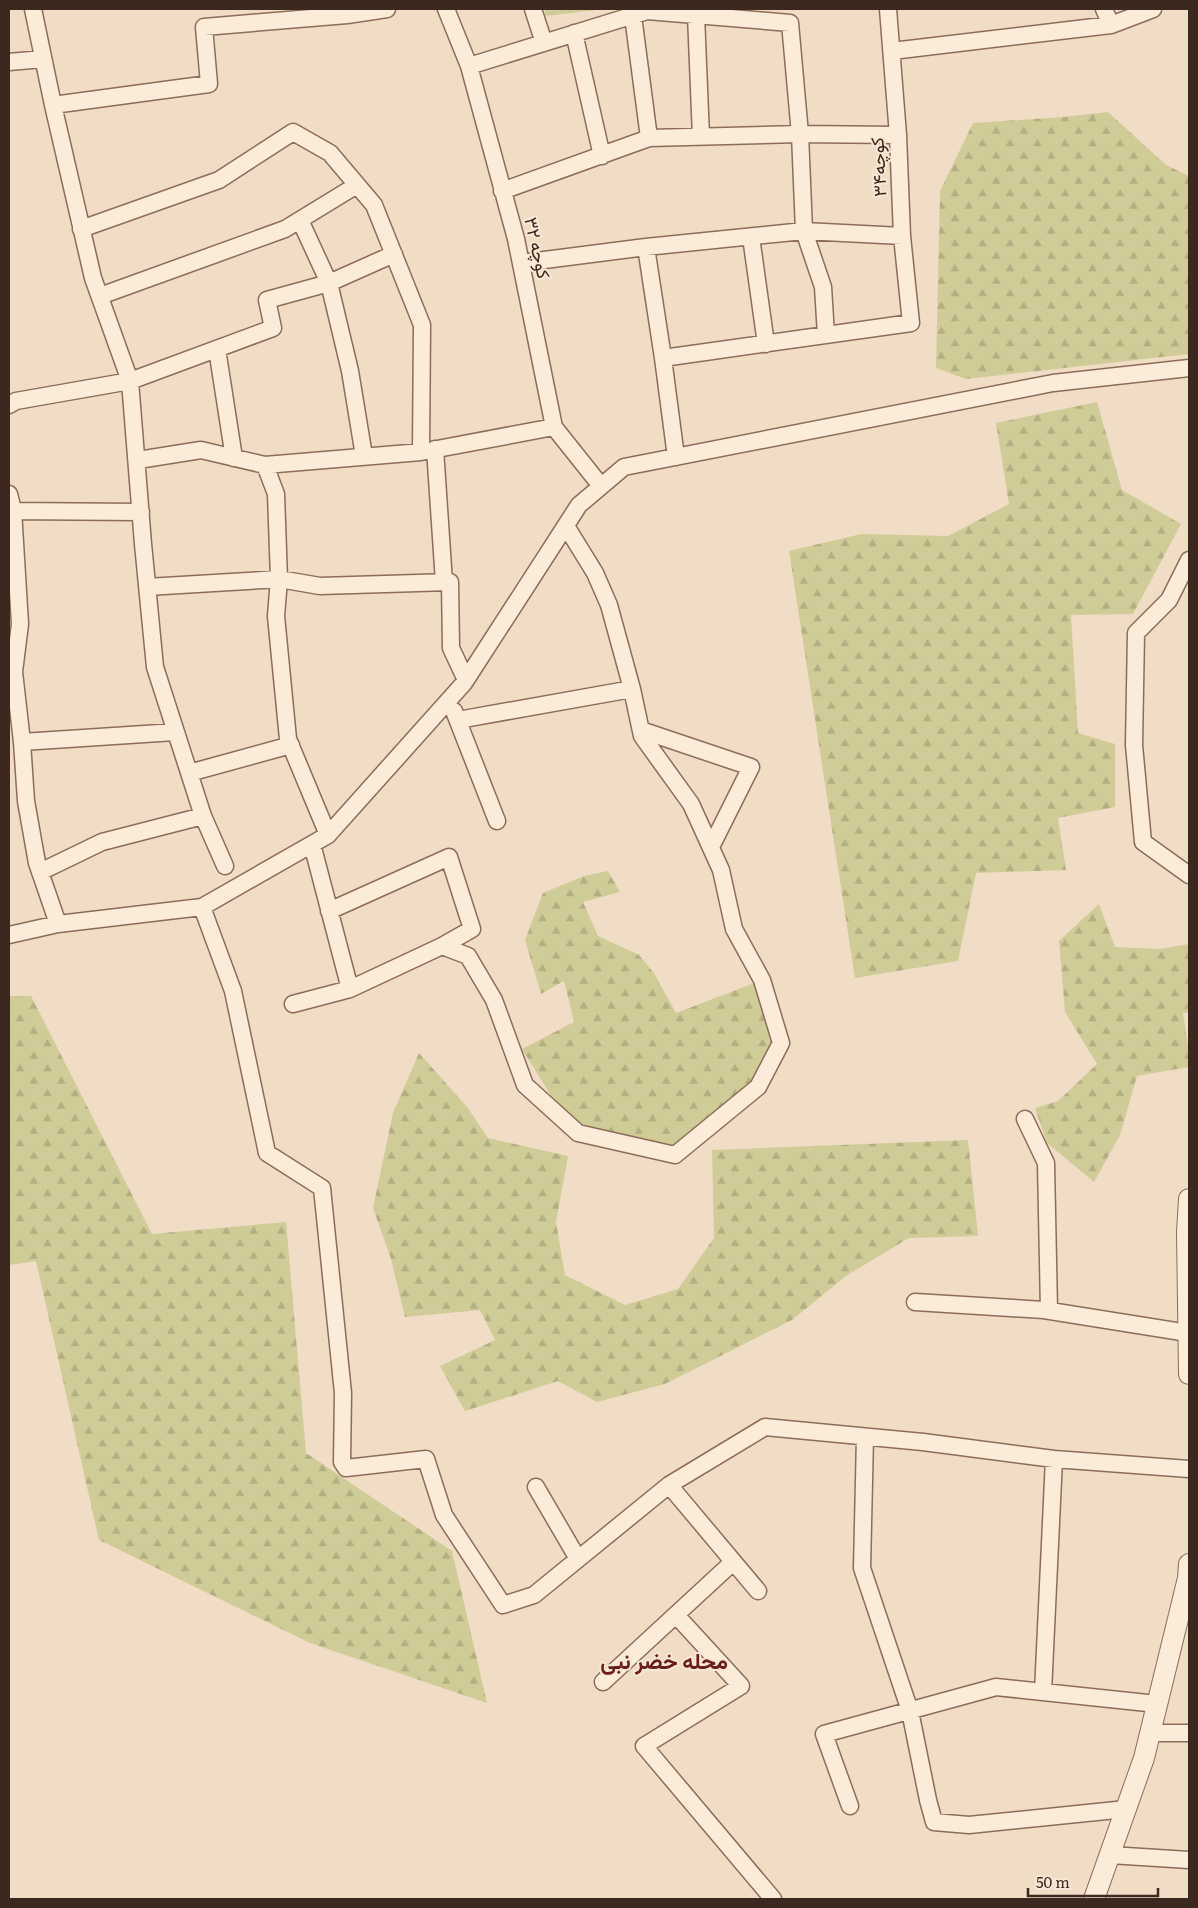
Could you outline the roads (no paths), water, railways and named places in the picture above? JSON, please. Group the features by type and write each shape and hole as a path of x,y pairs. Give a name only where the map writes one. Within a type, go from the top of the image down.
{"street":[{"path":"33,9 93,278 130,381 155,667 203,816 225,866"},
{"path":"53,105 209,84 204,26 387,9"},
{"name":"کوچه ۳۲","path":"446,9 469,66 516,239 554,427 601,486"},
{"path":"533,9 544,43"},
{"name":"کوچه۳۴","path":"826,335 911,323 902,236 898,135 888,9"},
{"path":"1104,9 1112,24"},
{"path":"892,51 1112,24 1153,9"},
{"path":"469,66 647,11 790,23 800,134 804,231 823,287 826,335 663,358"},
{"path":"696,15 701,137"},
{"path":"633,16 649,138"},
{"path":"574,34 602,156"},
{"path":"9,62 43,58"},
{"path":"81,229 220,180 293,132 330,153 374,205 422,324 428,450 444,582"},
{"path":"502,191 649,138 800,134 898,135"},
{"path":"100,296 285,230 357,184"},
{"path":"300,220 328,283 350,371 364,456"},
{"path":"521,263 804,231 902,236"},
{"path":"751,237 766,344"},
{"path":"646,248 676,457"},
{"path":"9,405 16,402 130,381 273,328 268,300 328,283 394,254"},
{"path":"217,349 234,458"},
{"path":"9,935 58,924 202,907 328,835 466,680 579,505 624,467 1053,383 1189,368"},
{"path":"138,460 200,450 265,465 428,450 554,427"},
{"path":"265,465 276,494 279,580 276,616 288,739 328,835"},
{"path":"9,494 14,611 20,624 14,672 26,801 37,862 58,924"},
{"path":"11,510 141,512"},
{"path":"442,946 468,956 494,1000 525,1085 578,1133 675,1155 758,1087 781,1043 762,980 734,929 721,870 691,804 642,736 632,689 609,605 595,573 566,526"},
{"path":"1189,560 1169,600 1136,633 1134,744 1143,842 1189,875"},
{"path":"147,587 279,580 320,586 450,582 451,648 466,680"},
{"path":"458,720 632,689"},
{"path":"450,699 497,821"},
{"path":"640,730 750,767 711,847"},
{"path":"22,742 175,732"},
{"path":"189,773 291,745"},
{"path":"40,872 102,842 203,816"},
{"path":"312,844 350,989"},
{"path":"293,1004 350,989 442,946 472,929 449,858 329,910"},
{"path":"202,907 233,991 267,1152 322,1188 343,1393 342,1462 346,1468 426,1459 444,1515 503,1605 534,1595 669,1485 765,1427 923,1442 1054,1459 1189,1469"},
{"path":"1025,1120 1046,1163 1049,1310"},
{"path":"1189,1200 1187,1232 1189,1374"},
{"path":"915,1302 1049,1310 1188,1333"},
{"path":"865,1436 862,1568 910,1711 934,1822 969,1825 1126,1809"},
{"path":"1043,1692 1054,1459"},
{"path":"669,1485 758,1591"},
{"path":"536,1487 578,1559"},
{"path":"603,1682 733,1562"},
{"path":"1094,1899 1144,1758 1158,1704 1184,1620 1189,1564"},
{"path":"676,1615 741,1686 644,1746 773,1899"},
{"path":"850,1806 824,1734 996,1687 1158,1704"},
{"path":"1150,1733 1189,1733"},
{"path":"1110,1855 1189,1860"}],"district":[{"name":"محله خضر نبی","path":"664,1661"}]}
